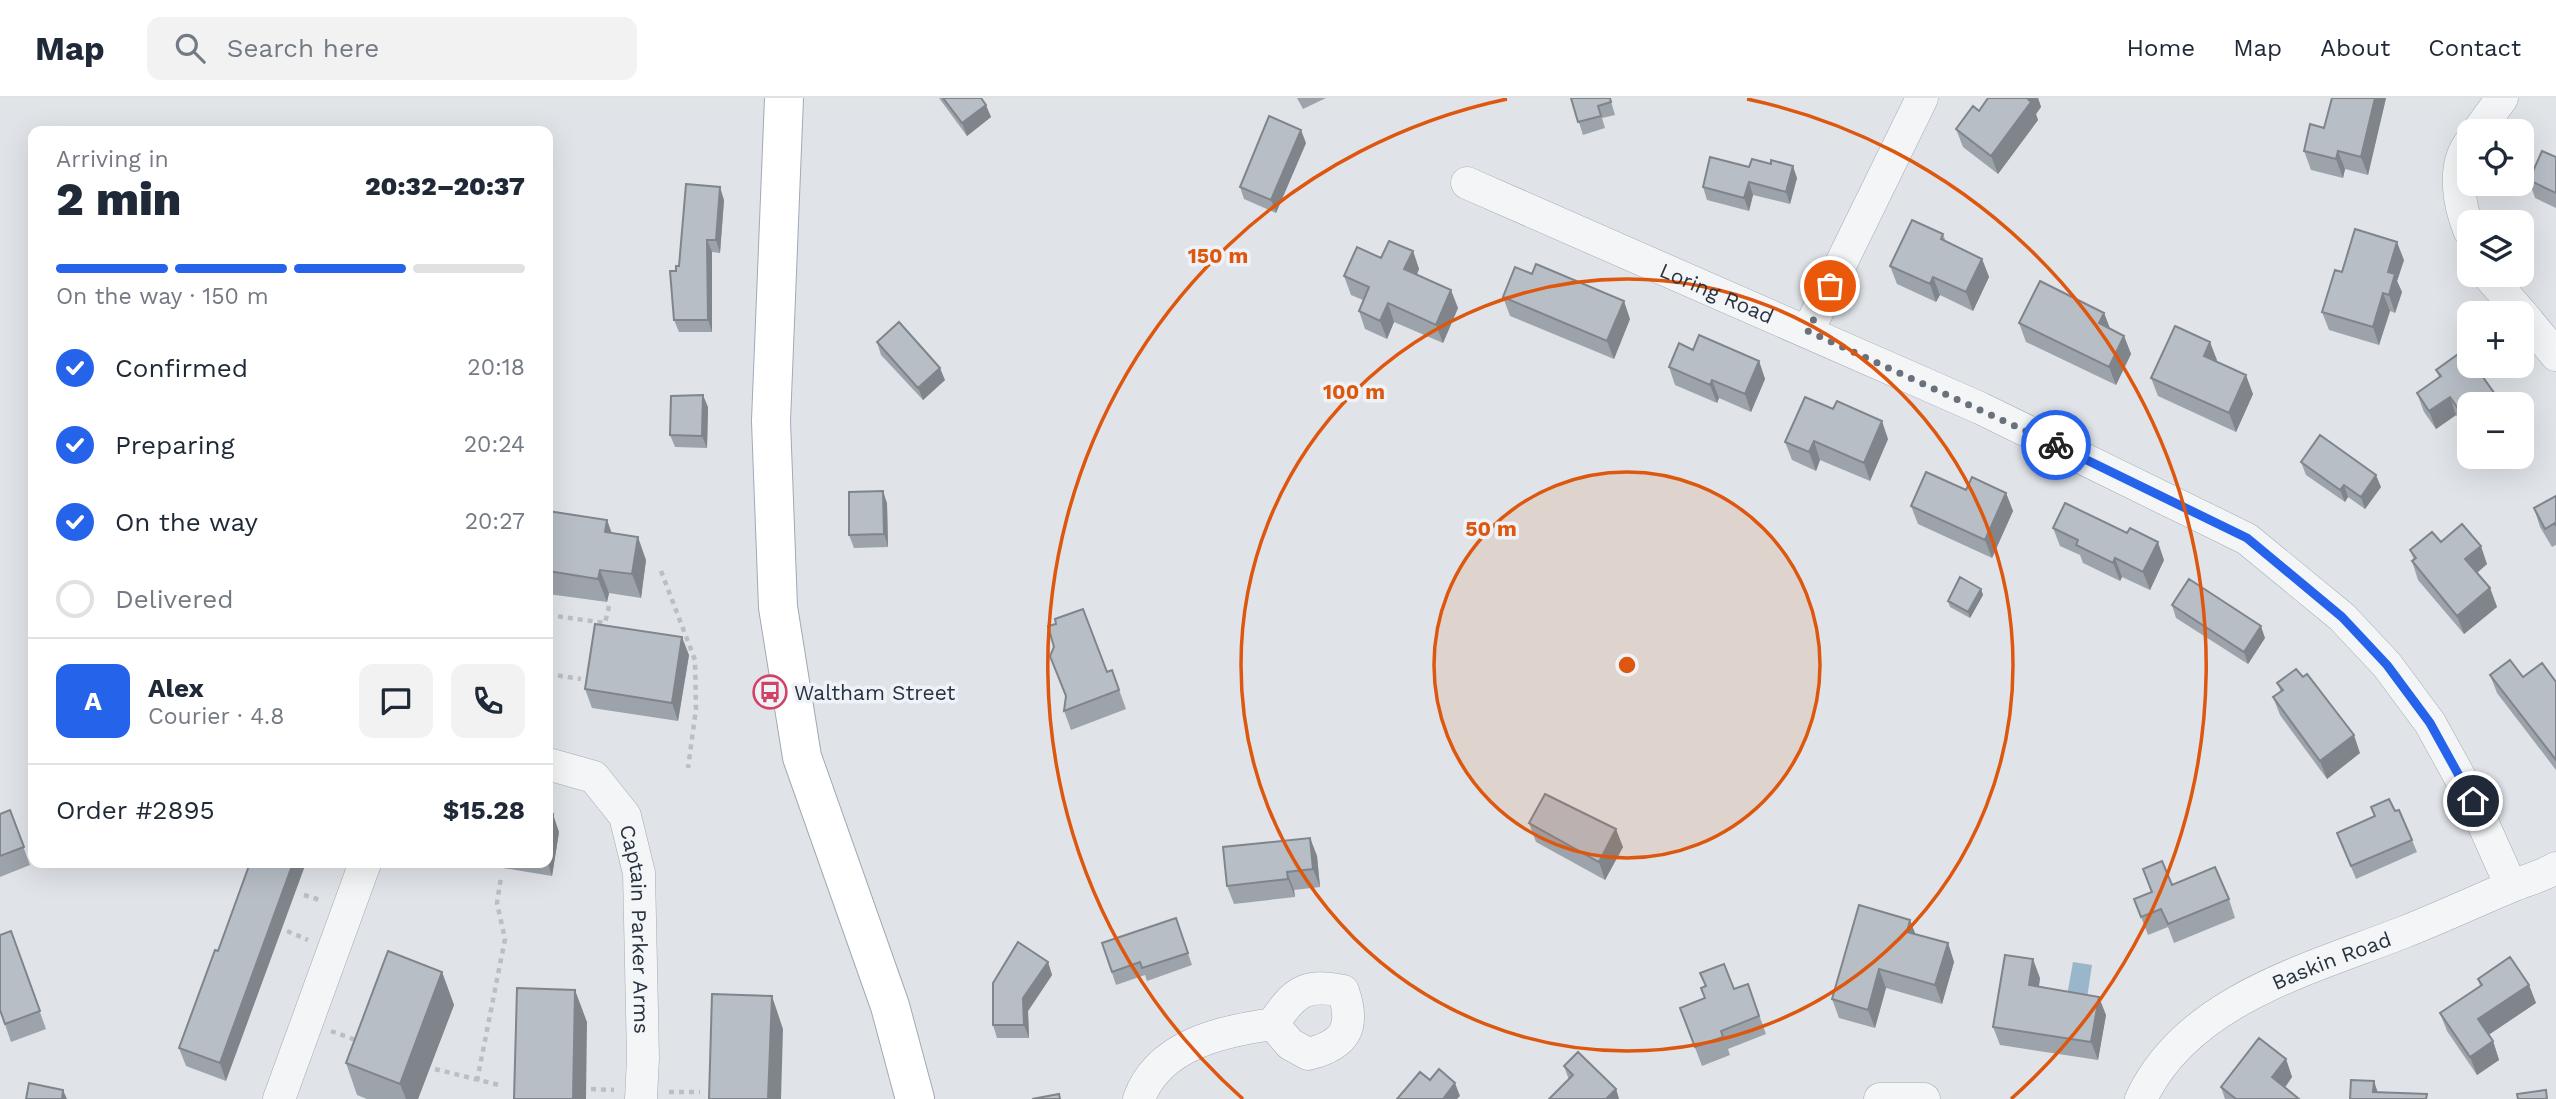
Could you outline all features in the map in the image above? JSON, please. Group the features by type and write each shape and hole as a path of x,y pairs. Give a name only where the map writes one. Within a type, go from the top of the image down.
{"main road":[{"path":"784,98 771,421 778,607 802,757 890,1006 915,1099"}],"street":[{"path":"1808,331 1922,98"},
{"path":"2487,119 2502,98"},
{"name":"Loring Road","path":"1467,183 1980,408 2247,538 2342,617 2387,665 2430,723 2473,801 2511,887"},
{"path":"2498,287 2510,301"},
{"path":"2534,329 2556,355"},
{"name":"Captain Parker Arms","path":"553,765 594,777 625,816 639,873 643,1058 641,1099"},
{"path":"279,1099 363,868"},
{"name":"Baskin Road","path":"2141,1099 2147,1085 2189,1035 2229,1006 2266,987 2556,868"},
{"path":"1139,1099 1157,1066 1189,1045 1242,1028 1273,1024"},
{"path":"1880,1099 1924,1099"}],"path":[{"path":"661,571 695,660 696,709 688,768"},
{"path":"553,616 605,623 609,607"},
{"path":"553,675 580,679"},
{"path":"477,1082 505,939 497,904 501,877"},
{"path":"435,1069 477,1082 503,1086"}],"water":[{"path":"2073,962 2092,965 2086,1005 2066,1001"}],"building":[{"path":"943,98 981,98 986,105 962,123"},
{"path":"1571,98 1610,98 1611,102 1598,106 1601,116 1578,122"},
{"path":"1988,98 2027,98 2031,102 1991,156 1956,129 1973,106 1979,111"},
{"path":"2332,98 2375,98 2361,157 2338,151 2336,159 2304,151 2310,124 2324,128"},
{"path":"1269,116 1301,130 1271,200 1240,187"},
{"path":"2542,151 2556,157 2556,193 2534,182 2534,169"},
{"path":"1710,157 1749,167 1752,159 1771,164 1771,160 1793,166 1786,192 1749,182 1744,198 1703,187"},
{"path":"686,184 720,187 716,240 707,240 708,320 674,320 670,271 676,271 676,266 679,266"},
{"path":"1912,220 1943,234 1941,239 1982,259 1966,292 1933,277 1930,284 1890,266"},
{"path":"2355,229 2397,242 2388,272 2395,274 2389,295 2383,293 2373,327 2322,312 2335,270 2342,272"},
{"path":"1389,241 1413,251 1404,269 1451,290 1436,325 1388,303 1380,321 1359,311 1369,287 1344,276 1357,247 1381,258"},
{"path":"1536,264 1624,301 1607,341 1503,297 1515,267 1532,274"},
{"path":"2040,281 2104,313 2099,323 2124,336 2109,367 2019,323"},
{"path":"899,322 940,368 918,388 877,342"},
{"path":"2175,326 2210,342 2204,356 2246,375 2229,413 2151,378"},
{"path":"1699,335 1759,361 1745,394 1712,380 1710,385 1669,367 1679,343 1693,350"},
{"path":"2457,355 2457,378 2484,378 2493,392 2457,392 2457,407 2450,397 2429,411 2417,393 2441,376 2436,370"},
{"path":"703,395 702,436 670,435 671,396"},
{"path":"1805,397 1833,409 1837,401 1882,421 1864,463 1814,441 1809,452 1785,442"},
{"path":"2320,435 2376,475 2361,497 2344,485 2340,490 2301,462"},
{"path":"1926,472 1966,490 1972,477 2006,493 1985,540 1911,506"},
{"path":"883,491 884,534 849,535 849,492"},
{"path":"2556,496 2556,526 2555,523 2545,529 2534,508"},
{"path":"2065,503 2127,533 2130,528 2158,542 2143,572 2115,558 2113,563 2076,545 2078,540 2053,528"},
{"path":"553,512 607,520 605,532 638,537 632,574 600,570 598,579 553,572"},
{"path":"2462,524 2481,546 2465,559 2490,588 2457,616 2412,561 2416,558 2410,550 2432,532 2441,542"},
{"path":"1960,577 1981,589 1968,612 1948,601"},
{"path":"2189,579 2261,626 2244,652 2172,605"},
{"path":"1083,609 1107,672 1112,670 1119,690 1064,711 1066,696 1050,656 1054,647 1048,626 1056,624 1055,619"},
{"path":"595,624 682,637 672,703 585,689"},
{"path":"2510,660 2523,677 2542,663 2556,682 2556,760 2490,675"},
{"path":"2296,669 2303,677 2307,674 2354,735 2320,761 2273,697 2283,690 2277,683"},
{"path":"1545,794 1616,829 1599,862 1529,823"},
{"path":"2389,799 2395,811 2399,810 2412,840 2351,866 2337,833 2375,816 2371,807"},
{"path":"10,810 24,847 0,856 0,814"},
{"path":"1310,838 1313,869 1287,872 1288,879 1227,886 1223,847"},
{"path":"2162,861 2172,885 2215,867 2229,899 2168,924 2161,909 2141,917 2134,899 2152,892 2143,869"},
{"path":"248,868 291,868 220,1063 179,1048 215,950 218,951"},
{"path":"1859,905 1910,920 1907,932 1948,943 1935,985 1879,969 1868,1010 1832,999"},
{"path":"1176,918 1188,953 1142,968 1140,962 1112,972 1102,943"},
{"path":"11,931 40,1011 5,1024 0,1010 0,935"},
{"path":"1018,942 1048,962 1023,998 1024,1025 993,1025 993,983"},
{"path":"388,951 442,972 400,1084 346,1063"},
{"path":"2005,955 2033,959 2029,985 2099,997 2091,1042 1993,1027"},
{"path":"2510,957 2529,985 2478,1019 2493,1041 2470,1057 2440,1013 2482,985 2478,979"},
{"path":"1724,964 1734,989 1748,984 1759,1016 1721,1031 1723,1037 1695,1047 1680,1008 1705,998 1701,988 1706,986 1700,973"},
{"path":"517,988 575,990 573,1099 514,1099"},
{"path":"712,994 772,996 768,1099 709,1099"},
{"path":"2259,1038 2286,1059 2272,1077 2299,1099 2236,1099 2221,1087"},
{"path":"1578,1052 1616,1089 1606,1099 1549,1099 1573,1075 1564,1066"},
{"path":"1439,1069 1455,1083 1443,1099 1397,1099 1420,1072 1430,1080"},
{"path":"2351,1080 2374,1081 2373,1092 2427,1094 2426,1099 2350,1099"},
{"path":"29,1083 63,1090 62,1099 26,1099"},
{"path":"2546,1090 2547,1099 2518,1099 2517,1094"},
{"path":"1059,1094 1060,1099 1032,1099"}],"way so far":[{"path":"1830,286 1808,331 2056,445"}],"place":[{"name":"Waltham Street","path":"770,692"}],"route":[{"path":"2056,445 2247,538 2342,617 2387,665 2430,723 2473,801"}]}
